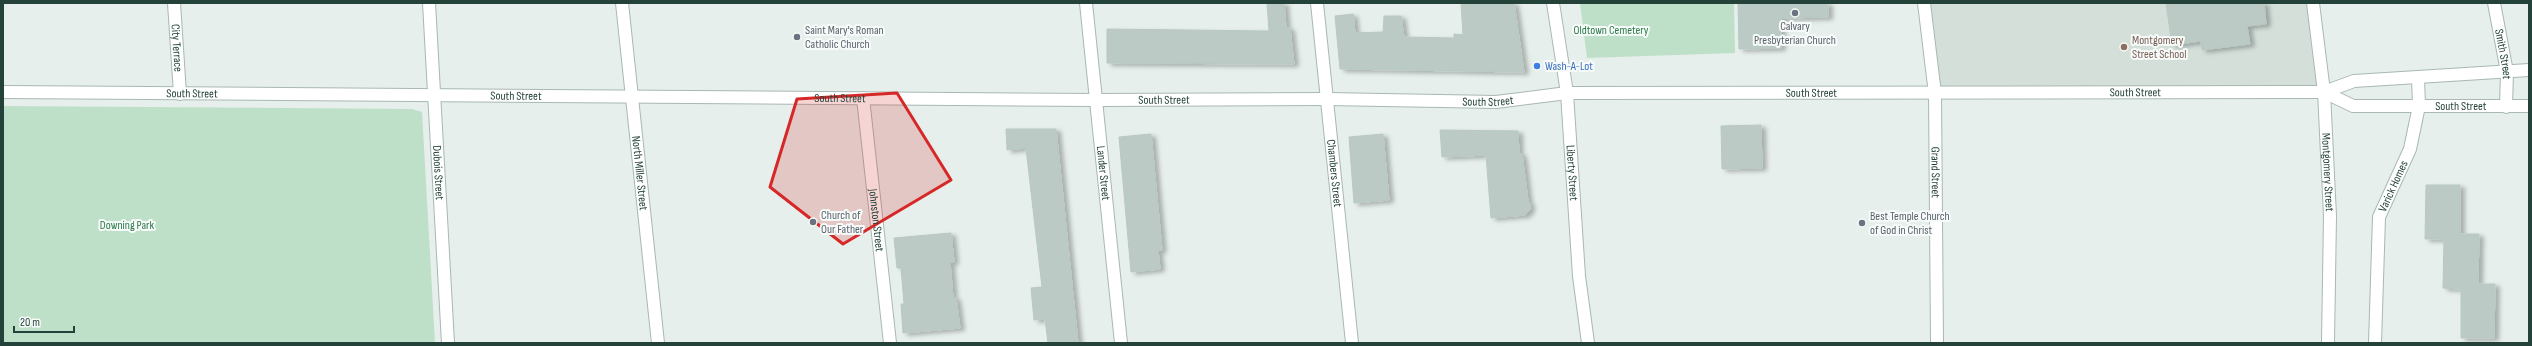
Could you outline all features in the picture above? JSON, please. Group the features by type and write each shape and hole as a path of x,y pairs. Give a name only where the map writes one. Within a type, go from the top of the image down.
{"street":[{"name":"City Terrace","path":"174,3 180,94"},
{"name":"Dubois Street","path":"428,3 435,96 448,343"},
{"name":"North Miller Street","path":"622,3 658,343"},
{"name":"Lander Street","path":"1086,3 1121,343"},
{"name":"Chambers Street","path":"1317,3 1352,343"},
{"name":"Liberty Street","path":"1553,3 1567,93 1579,276 1588,343"},
{"name":"Grand Street","path":"1924,3 1935,94 1937,343"},
{"name":"Montgomery Street","path":"2313,3 2324,92 2330,216 2328,343"},
{"name":"Smith Street","path":"2494,3 2507,72 2506,107"},
{"name":"South Street","path":"3,92 1096,100 1327,99 1496,102 1567,93 1935,94 2324,92 2354,81 2529,70"},
{"name":"Varick Homes","path":"2374,343 2379,217 2410,149 2419,106 2418,78"},
{"name":"South Street","path":"2324,92 2353,106 2529,106"},
{"name":"Johnston Street","path":"864,98 890,343"}],"highlighted area":[{"path":"897,93 951,180 843,244 770,187 797,99"}],"shaded area":[{"name":"Montgomery Street School","path":"1924,3 2313,3 2324,92 1935,94"}],"green space":[{"name":"Oldtown Cemetery","path":"1580,3 1734,3 1735,53 1587,58"},
{"name":"Downing Park","path":"3,106 412,109 422,112 435,343 3,343"}],"building":[{"path":"1267,3 1284,3 1286,28 1290,28 1294,64 1107,63 1107,29 1269,31"},
{"path":"1461,3 1514,3 1524,72 1340,69 1335,16 1353,14 1355,33 1383,32 1384,16 1401,16 1404,37 1454,38 1454,34 1463,35"},
{"path":"1738,3 1828,3 1828,17 1781,18 1781,48 1739,49"},
{"path":"2166,3 2264,3 2266,24 2247,26 2250,44 2202,50 2201,41 2172,45"},
{"path":"1761,125 1762,168 1722,169 1721,126"},
{"path":"1006,129 1056,129 1078,343 1048,343 1045,319 1034,320 1031,288 1042,287 1026,148 1007,150"},
{"path":"1440,130 1518,131 1519,154 1522,154 1530,210 1525,215 1491,218 1486,155 1442,157"},
{"path":"1151,134 1162,250 1158,250 1160,269 1131,272 1119,137"},
{"path":"1383,134 1389,200 1354,203 1349,137"},
{"path":"2426,185 2460,185 2460,234 2479,234 2478,284 2495,284 2494,338 2461,338 2461,289 2443,288 2444,239 2425,239"},
{"path":"951,233 954,262 950,262 953,298 956,298 960,328 903,333 901,304 904,304 901,268 897,268 894,238"}],"place":[{"name":"Calvary Presbyterian Church","path":"1795,13"},
{"name":"Saint Mary's Roman Catholic Church","path":"797,37"},
{"name":"Montgomery Street School","path":"2124,47"},
{"name":"Wash-A-Lot","path":"1537,66"},
{"name":"Church of Our Father","path":"813,222"},
{"name":"Best Temple Church of God in Christ","path":"1862,223"}]}
